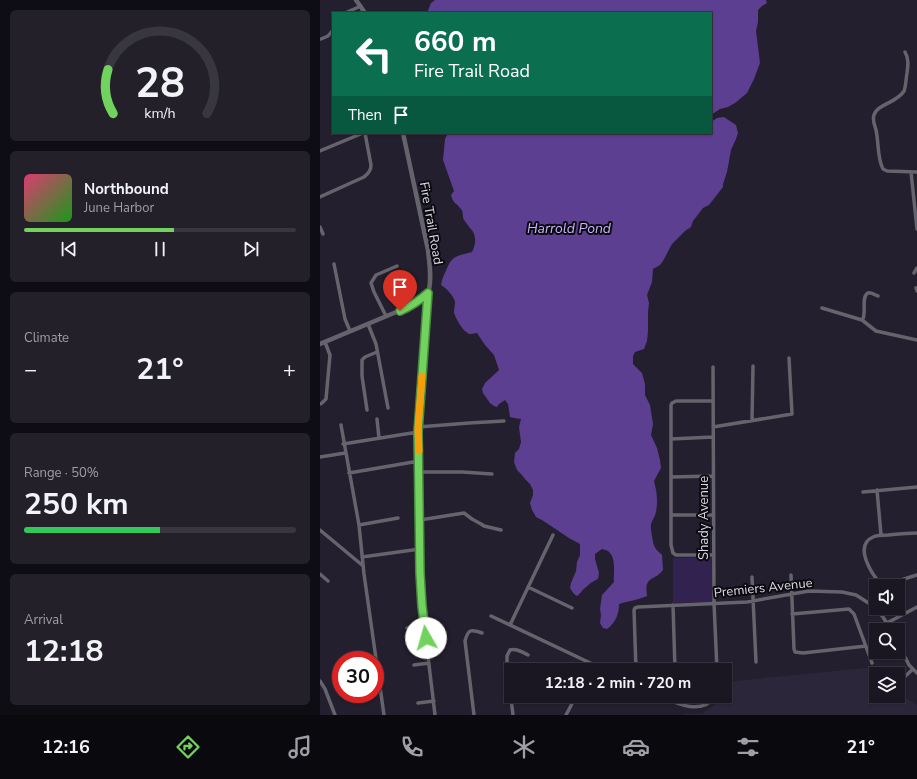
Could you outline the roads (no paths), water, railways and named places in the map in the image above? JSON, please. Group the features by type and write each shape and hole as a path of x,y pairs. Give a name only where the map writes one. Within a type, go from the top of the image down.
{"street":[{"path":"356,0 364,12"},
{"path":"347,12 360,6"},
{"path":"321,39 329,35 332,31"},
{"path":"905,52 908,57 909,65 904,90 893,102 876,110 873,118 882,168 887,171 917,172"},
{"path":"320,151 362,134"},
{"path":"320,197 368,174 371,166 364,134"},
{"name":"Fire Trail Road","path":"403,134 428,250 430,265 430,286 428,293"},
{"path":"911,172 917,229"},
{"path":"320,227 323,234"},
{"path":"334,264 345,319 350,331"},
{"path":"386,316 371,283 376,275 397,266"},
{"path":"914,273 917,268"},
{"path":"320,404 326,399 330,355 322,343 413,305 420,301 428,293"},
{"path":"428,293 418,432 422,606 435,715"},
{"path":"862,320 865,312 865,300 867,294 871,293 878,296"},
{"path":"822,308 862,320 876,331 917,339"},
{"path":"368,324 376,344 388,408"},
{"path":"367,410 362,376 362,360 365,357 377,352"},
{"path":"713,427 792,414 789,358"},
{"path":"752,420 753,366"},
{"name":"Shady Avenue","path":"713,367 714,603 717,663"},
{"path":"713,401 676,401 672,403 671,545 672,551 676,555 714,554"},
{"path":"377,419 379,438"},
{"path":"418,427 504,421"},
{"path":"341,426 343,444 359,525 362,565 384,715"},
{"path":"343,444 418,432"},
{"path":"671,439 713,437"},
{"path":"320,457 345,453"},
{"path":"349,472 419,461"},
{"path":"419,472 492,474"},
{"path":"671,476 713,476"},
{"path":"863,492 917,487"},
{"path":"877,490 880,535"},
{"path":"420,520 464,513 484,526 502,530"},
{"path":"671,515 714,515"},
{"path":"359,525 398,518"},
{"path":"320,530 362,565"},
{"path":"917,533 880,535 873,537 868,540 865,546 864,554 868,566 881,584 885,585 917,575"},
{"path":"510,625 553,535"},
{"path":"362,557 420,549"},
{"path":"320,574 328,581"},
{"path":"791,575 795,652 866,646"},
{"path":"752,577 756,662"},
{"path":"528,587 572,608"},
{"name":"Premiers Avenue","path":"636,663 635,609 643,606 753,601 791,594 819,591 847,592 860,597 870,604 879,612 887,623"},
{"path":"673,605 675,663"},
{"path":"887,623 917,607"},
{"path":"792,614 850,609 854,614 872,663"},
{"path":"491,616 590,663"},
{"path":"407,628 425,626"},
{"path":"474,715 465,641 467,634 470,631 473,630 482,633"},
{"path":"506,663 508,652 510,650 519,650 528,655"},
{"path":"905,657 909,665 917,673"},
{"path":"414,665 429,663"},
{"path":"905,677 913,670"},
{"path":"320,681 325,689 335,715"},
{"path":"418,703 434,702"},
{"path":"512,703 513,715"},
{"path":"566,715 572,703"},
{"path":"675,703 687,709 696,711 704,709 711,703"}],"water":[{"path":"435,0 766,0 767,3 758,10 756,31 760,63 754,79 747,93 735,103 720,109 712,114 712,12 427,12 431,3"},
{"name":"Harrold Pond","path":"724,117 736,125 738,133 731,150 723,187 709,205 703,208 693,221 691,227 672,244 660,265 653,269 652,282 647,295 649,303 647,341 644,349 635,352 633,356 633,364 642,373 645,384 645,395 650,405 653,424 651,435 657,448 660,460 661,468 654,481 657,496 657,508 651,525 652,538 657,550 662,555 663,570 660,574 648,582 646,589 647,596 619,604 616,618 607,629 603,628 600,623 600,609 602,595 614,582 613,558 608,551 602,549 595,554 599,573 598,579 577,596 574,594 570,588 580,555 580,544 536,517 532,510 530,503 533,490 530,484 517,470 514,462 515,453 519,449 521,442 519,427 521,419 510,417 508,404 505,400 497,407 490,403 483,393 482,389 485,383 499,370 494,355 477,333 470,334 463,328 454,312 455,302 453,297 450,292 441,285 450,262 458,256 472,252 475,240 474,234 464,220 461,209 451,195 454,191 443,160 445,139 448,134 712,134 712,121 717,118"}]}
